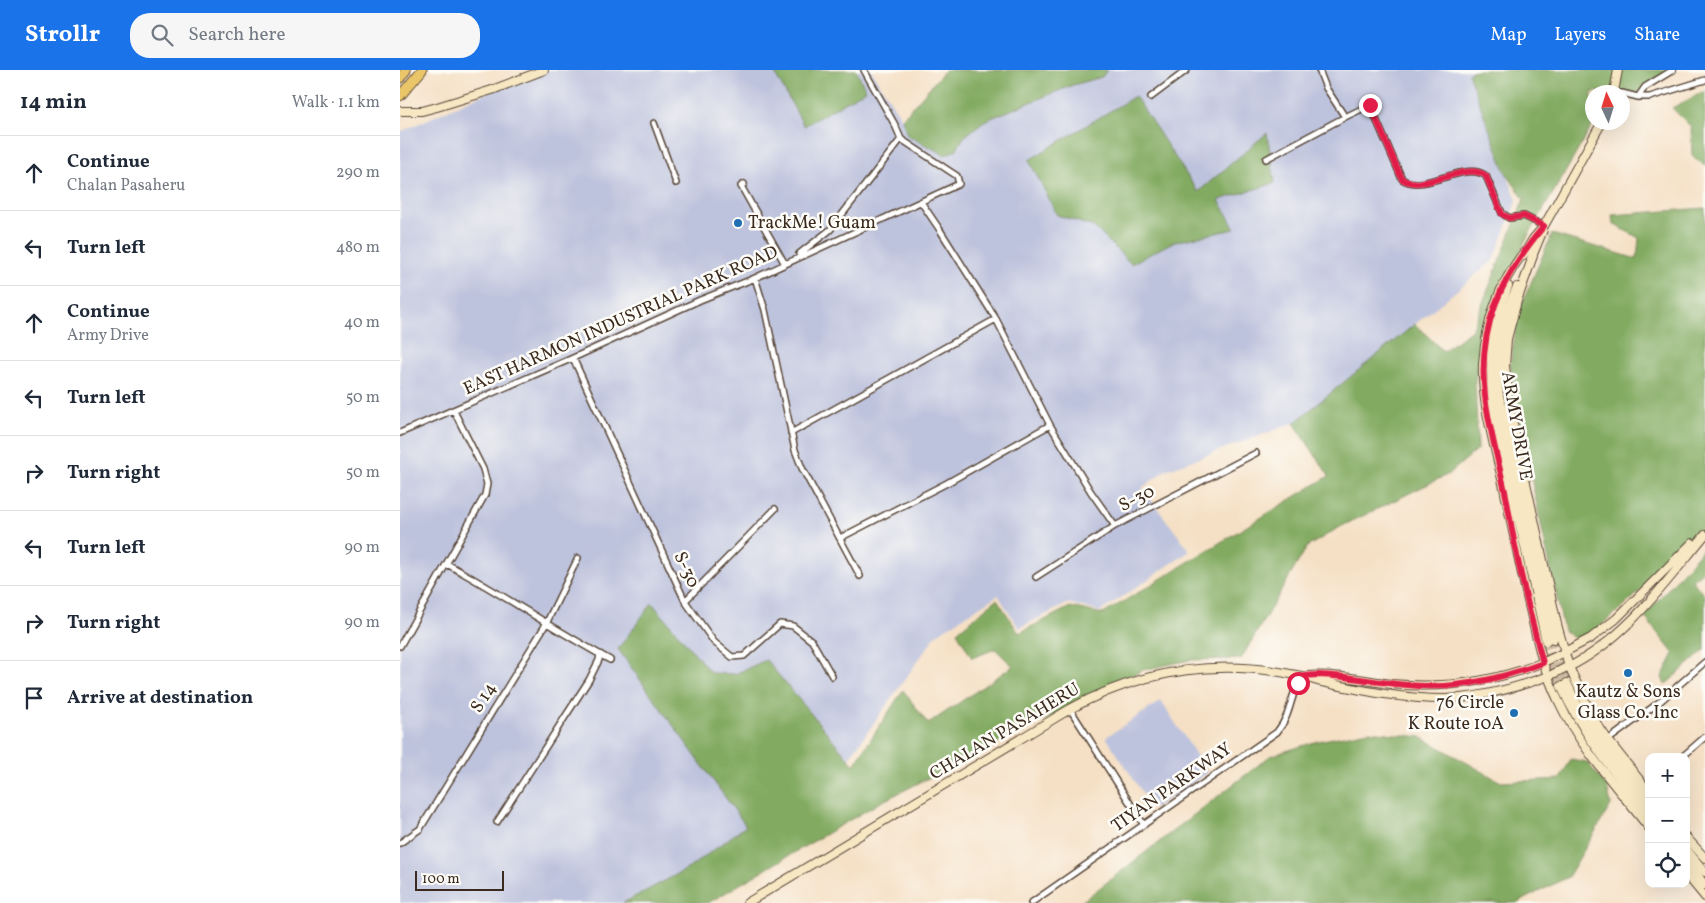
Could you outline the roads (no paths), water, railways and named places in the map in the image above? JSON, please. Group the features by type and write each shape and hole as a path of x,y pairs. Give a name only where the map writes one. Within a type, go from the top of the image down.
{"main road":[{"path":"400,78 406,70"},
{"path":"400,96 422,70"},
{"path":"400,111 422,111 436,108 544,70"},
{"path":"1615,85 1618,70"},
{"name":"ARMY DRIVE","path":"1544,226 1533,256 1512,297 1503,324 1499,351 1498,379 1502,412 1549,640 1495,413 1491,382 1491,351 1496,323 1510,280 1524,252 1544,226 1598,130"},
{"path":"1524,252 1505,279 1494,307 1486,336 1484,382 1488,414 1507,499 1512,531 1549,676 1566,717 1582,743 1645,823"},
{"path":"1533,256 1517,301 1506,353 1506,380 1510,410 1567,667 1587,707 1608,740 1645,785"},
{"name":"CHALAN PASAHERU","path":"1302,676 1325,683 1389,695 1443,699 1494,692 1549,676 1597,650 1624,629 1647,605 1705,533"},
{"name":"CHALAN PASAHERU","path":"748,903 1070,710 1100,694 1133,681 1187,669 1228,668 1302,676 1326,675 1408,685 1442,686 1492,679 1545,662 1590,638 1616,619 1705,533"},
{"path":"1645,799 1594,734 1564,684 1574,714 1588,737 1645,810"},
{"path":"1690,841 1705,858"},
{"path":"1690,854 1705,872"},
{"path":"1690,866 1705,885"},
{"path":"1690,879 1705,897"}],"street":[{"name":"EAST HARMON INDUSTRIAL PARK ROAD","path":"400,433 454,411 700,300 755,278 959,184 957,176 901,139 864,70"},
{"path":"1151,97 1187,70"},
{"path":"1319,70 1326,88 1345,117"},
{"path":"1638,97 1646,88 1672,70"},
{"path":"1630,95 1650,97 1705,80"},
{"path":"1266,159 1370,105 1402,179 1425,182 1468,172 1481,173 1486,176 1502,214 1509,218 1524,216 1544,226"},
{"path":"654,123 676,183"},
{"path":"744,184 740,186 785,264 830,230 901,139"},
{"path":"921,202 996,319 1050,425 1091,492 1115,526"},
{"path":"755,278 765,310 795,450 802,468 860,576"},
{"path":"791,433 996,319"},
{"name":"S-30","path":"573,358 685,601 714,642 732,657 744,656 780,624 793,626 812,642 832,676"},
{"path":"400,646 486,495 488,484 483,469 454,411"},
{"path":"840,538 947,483 1050,425"},
{"name":"S-30","path":"1036,577 1115,526 1256,453"},
{"path":"685,601 775,509"},
{"name":"S 14","path":"400,843 420,829 546,624 578,558"},
{"path":"446,564 610,660"},
{"path":"496,822 579,696 599,660 600,654"},
{"path":"1608,740 1657,704 1705,662"},
{"name":"TIYAN PARKWAY","path":"1031,903 1277,732 1287,718 1294,689 1302,676"},
{"path":"1070,710 1144,825"},
{"path":"1687,753 1705,737"}],"tunnel":[{"path":"1553,639 1567,683"},
{"path":"1546,641 1561,686"}],"place":[{"name":"TrackMe! Guam","path":"738,223"},
{"name":"Kautz & Sons Glass Co. Inc","path":"1628,673"},
{"name":"76 Circle K Route 10A","path":"1514,713"}]}
